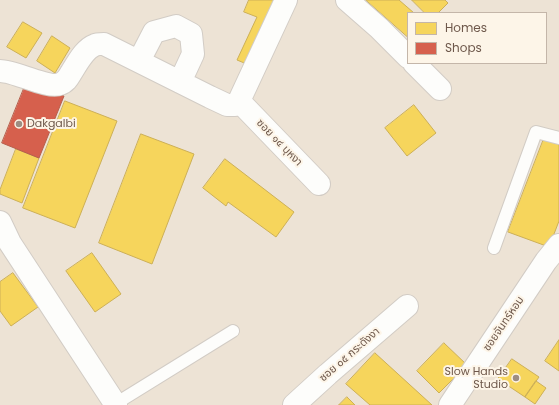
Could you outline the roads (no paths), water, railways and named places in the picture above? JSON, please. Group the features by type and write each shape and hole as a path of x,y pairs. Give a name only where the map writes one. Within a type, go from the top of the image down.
{"street":[{"path":"0,71 10,72 48,84 59,85 66,81 88,48 104,44 227,105 235,105 239,101 286,0"},
{"path":"347,0 379,28 407,56"},
{"path":"138,61 154,32 176,26 191,34 193,54 180,82"},
{"path":"415,64 440,89"},
{"name":"ซอย ๑๔ บุหงา","path":"239,101 319,184"},
{"path":"0,222 10,243 116,404"},
{"name":"ซอยจันทร์หอม","path":"458,402 546,261 559,245"},
{"name":"ซอย ๐๕ กระดังงา","path":"294,405 407,306"}],"lane":[{"path":"494,248 536,132 559,138"},
{"path":"116,404 233,331"}],"place":[{"name":"Dakgalbi","path":"19,124"},
{"name":"Slow Hands Studio","path":"516,378"}]}
